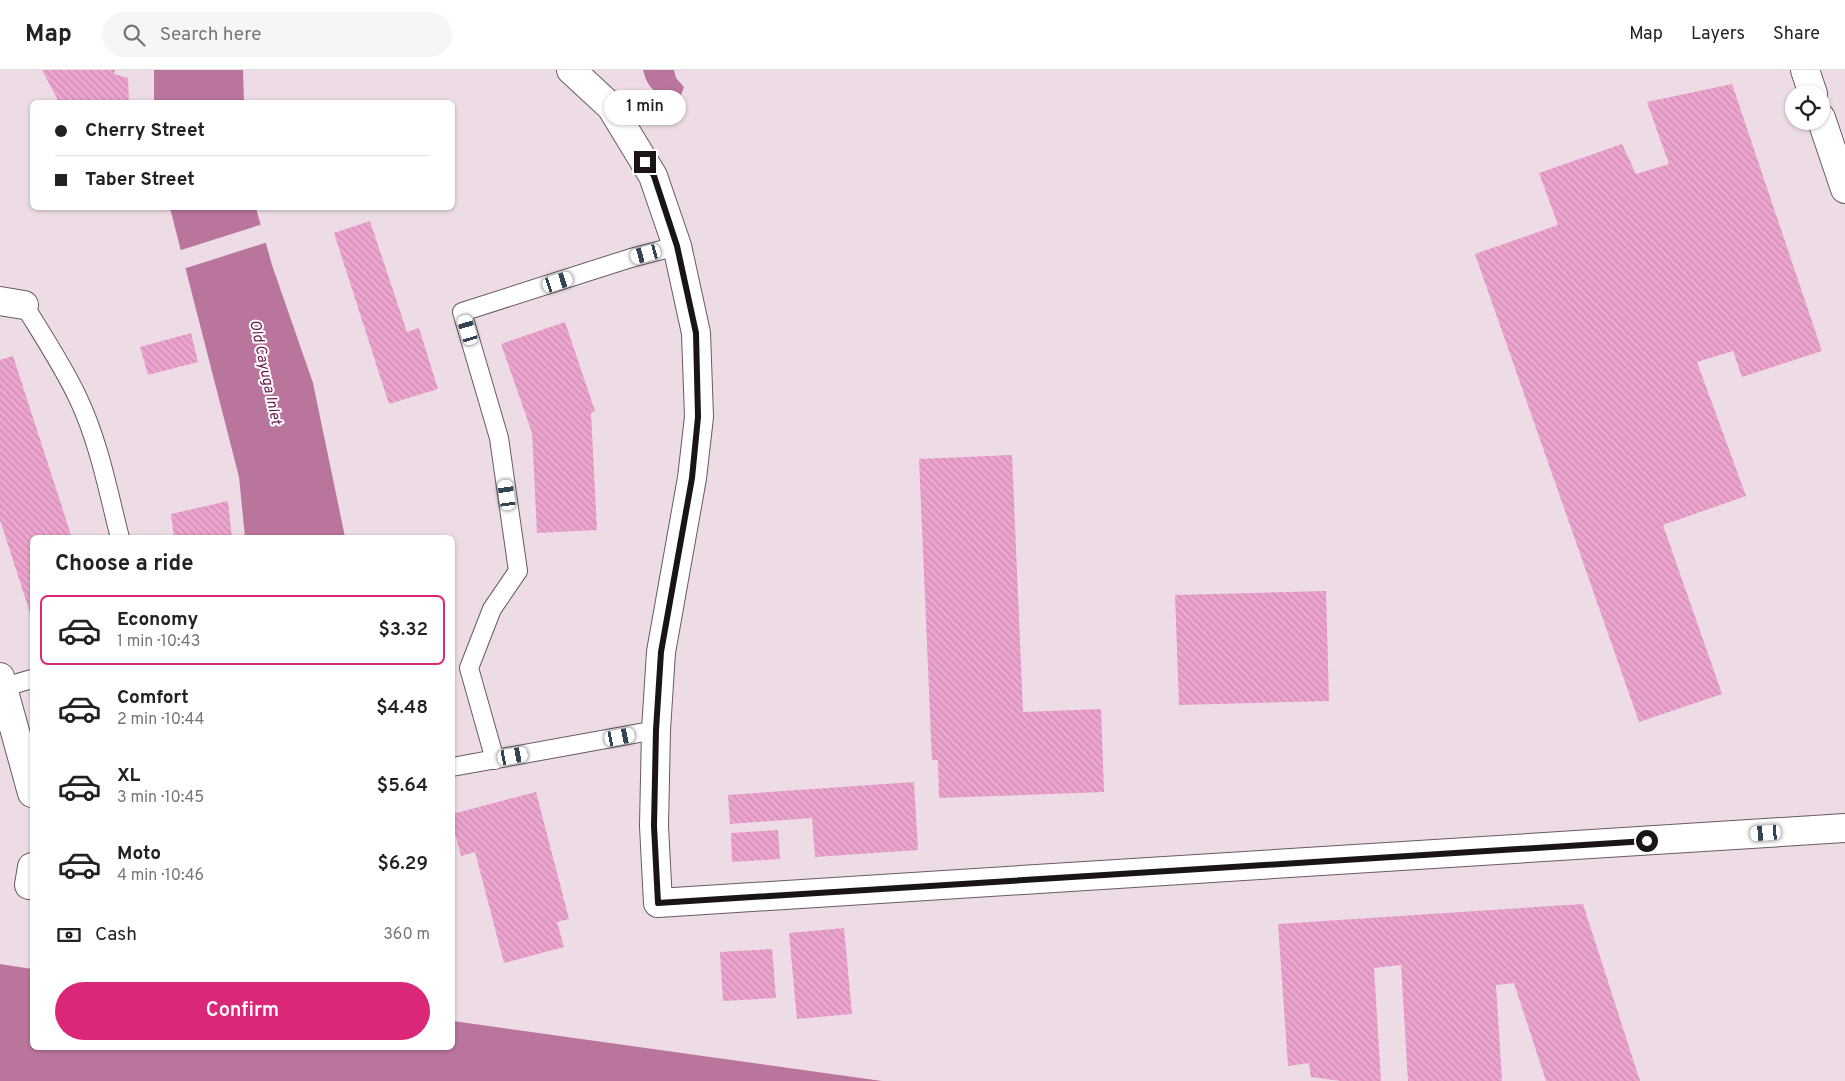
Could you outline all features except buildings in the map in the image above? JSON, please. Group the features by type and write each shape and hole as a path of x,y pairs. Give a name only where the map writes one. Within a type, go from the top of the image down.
{"street":[{"path":"571,70 611,107 654,176 677,246 696,333 698,417 692,478 661,652 656,730 654,826 658,903 1845,828"},
{"path":"1805,70 1810,85"},
{"path":"1825,130 1845,189"},
{"path":"1,684 30,786"}],"lane":[{"path":"495,760 470,668 492,609 518,571 499,438 462,312 631,258 677,246"},
{"path":"12,303 59,362 78,398 94,436 119,535"},
{"path":"1,684 30,679"},
{"path":"455,767 656,730"}],"water":[{"path":"154,70 243,70 244,100 154,100"},
{"path":"643,70 674,70 676,78 684,87 681,95 656,91 648,84"},
{"name":"Old Cayuga Inlet","path":"171,210 257,210 272,265 313,383 345,535 245,535 239,477"},
{"path":"0,964 30,969 30,1050 455,1050 455,1021 882,1081 0,1081"}],"pier":[{"path":"263,224 268,242 183,269 178,251"}],"route":[{"path":"645,162 654,176 677,246 696,333 698,417 692,478 661,652 656,730 654,826 658,903 1647,841"}]}
